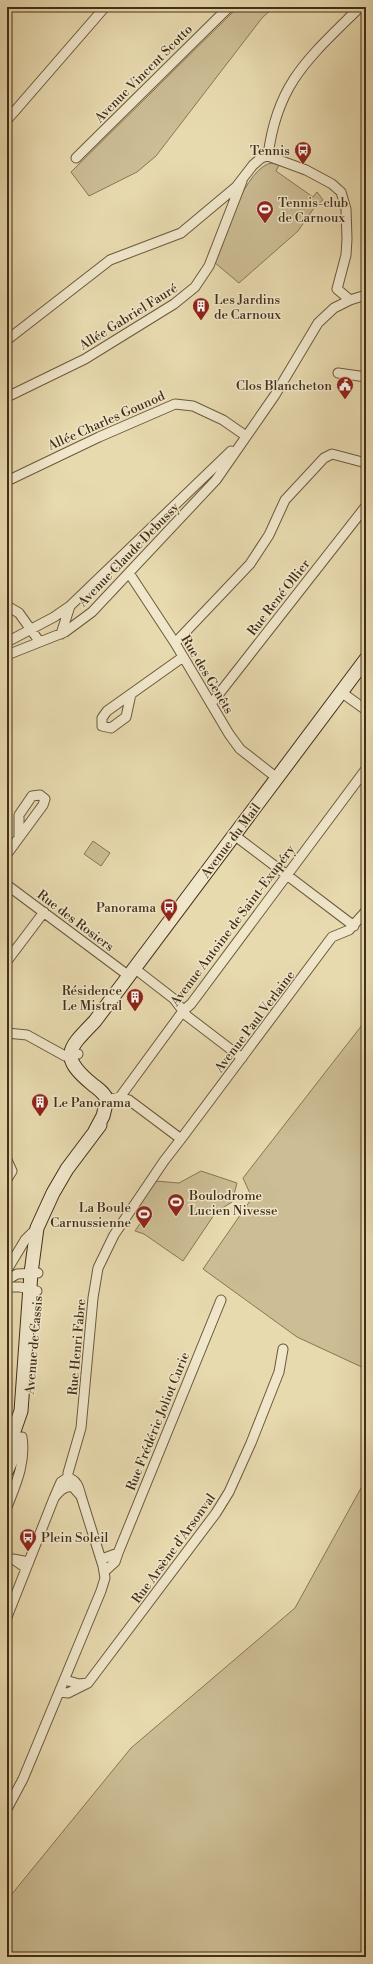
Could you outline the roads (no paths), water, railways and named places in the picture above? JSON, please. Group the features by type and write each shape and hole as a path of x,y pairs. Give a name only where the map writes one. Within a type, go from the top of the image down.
{"main road":[{"name":"Avenue du Mail","path":"74,1055 73,1045 95,1021 366,659"},
{"path":"74,1055 72,1063 77,1072 103,1093 113,1098"},
{"name":"Avenue de Cassis","path":"12,1455 22,1437 27,1418 35,1273 40,1223 53,1193 64,1174 95,1131 110,1115 114,1105 113,1098"},
{"name":"Avenue de Cassis","path":"7,1470 12,1455 21,1411 34,1291"}],"street":[{"path":"7,120 105,7"},
{"name":"Avenue Vincent Scotto","path":"76,158 229,7"},
{"path":"268,156 271,135 277,115 292,81 313,54 360,7"},
{"path":"7,340 110,260 181,233 231,191 253,165 261,158 268,156 306,170 332,184 341,192 346,209 347,239 346,255 337,289 350,300"},
{"name":"Allée Gabriel Fauré","path":"7,397 85,359 174,304 195,287 209,266 244,177"},
{"name":"Avenue Claude Debussy","path":"7,655 39,641 61,634 92,612 216,480 275,395 318,323 334,308 350,300 366,295"},
{"path":"338,373 366,377"},
{"name":"Allée Charles Gounod","path":"7,481 99,437 175,404 193,406 223,420 246,436"},
{"name":"Avenue Claude Debussy","path":"7,642 54,617 70,606 207,476 246,436"},
{"path":"175,643 250,564 269,535 285,500 324,458 332,454 366,463"},
{"path":"207,476 214,473 216,480"},
{"name":"Allée Charles Gounod","path":"7,477 19,475"},
{"name":"Rue René Ollier","path":"211,704 364,512"},
{"name":"Rue des Genêts","path":"129,573 175,643 182,657 240,749 277,778"},
{"path":"7,606 19,613 39,641"},
{"path":"61,634 70,606"},
{"path":"131,694 182,657"},
{"path":"342,692 366,710"},
{"name":"Avenue Antoine de Saint-Exupéry","path":"113,1098 178,1011 191,1004 288,876 366,769"},
{"path":"234,835 354,926 366,911"},
{"path":"7,854 20,837"},
{"name":"Rue des Rosiers","path":"7,885 131,972 174,999 178,1011 187,1016 242,1058"},
{"path":"7,961 44,912"},
{"path":"332,937 346,920"},
{"name":"Avenue Paul Verlaine","path":"122,1222 181,1139 332,937 354,926"},
{"path":"7,1033 26,1035 59,1054 74,1055"},
{"path":"113,1098 128,1100 181,1139"},
{"path":"7,1160 12,1171 7,1179"},
{"name":"Rue Henri Fabre","path":"68,1482 81,1428 95,1279 104,1252 122,1222"},
{"path":"7,1270 25,1240 40,1223"},
{"path":"7,1280 17,1274 35,1273"},
{"path":"7,1287 20,1287 34,1291"},
{"name":"Rue Frédéric Joliot Curie","path":"104,1572 115,1562 221,1300"},
{"name":"Rue Arsène d'Arsonval","path":"60,1692 68,1693 88,1683 216,1513 229,1492 279,1372 283,1349"},
{"path":"7,1507 12,1455"},
{"path":"7,1617 60,1482 68,1482 73,1479 77,1483 102,1559 104,1572 102,1591 23,1779 7,1809"},
{"path":"102,1559 118,1553"},
{"path":"10,1557 27,1565"},
{"path":"65,1680 79,1684 88,1683"}],"place":[{"name":"Tennis","path":"303,165"},
{"name":"Tennis-club de Carnoux","path":"265,224"},
{"name":"Les Jardins de Carnoux","path":"201,321"},
{"name":"Clos Blancheton","path":"345,400"},
{"name":"Panorama","path":"169,922"},
{"name":"Résidence Le Mistral","path":"135,1012"},
{"name":"Le Panorama","path":"40,1117"},
{"name":"Boulodrome Lucien Nivesse","path":"176,1217"},
{"name":"La Boule Carnussienne","path":"144,1229"},
{"name":"Plein Soleil","path":"28,1552"}]}
